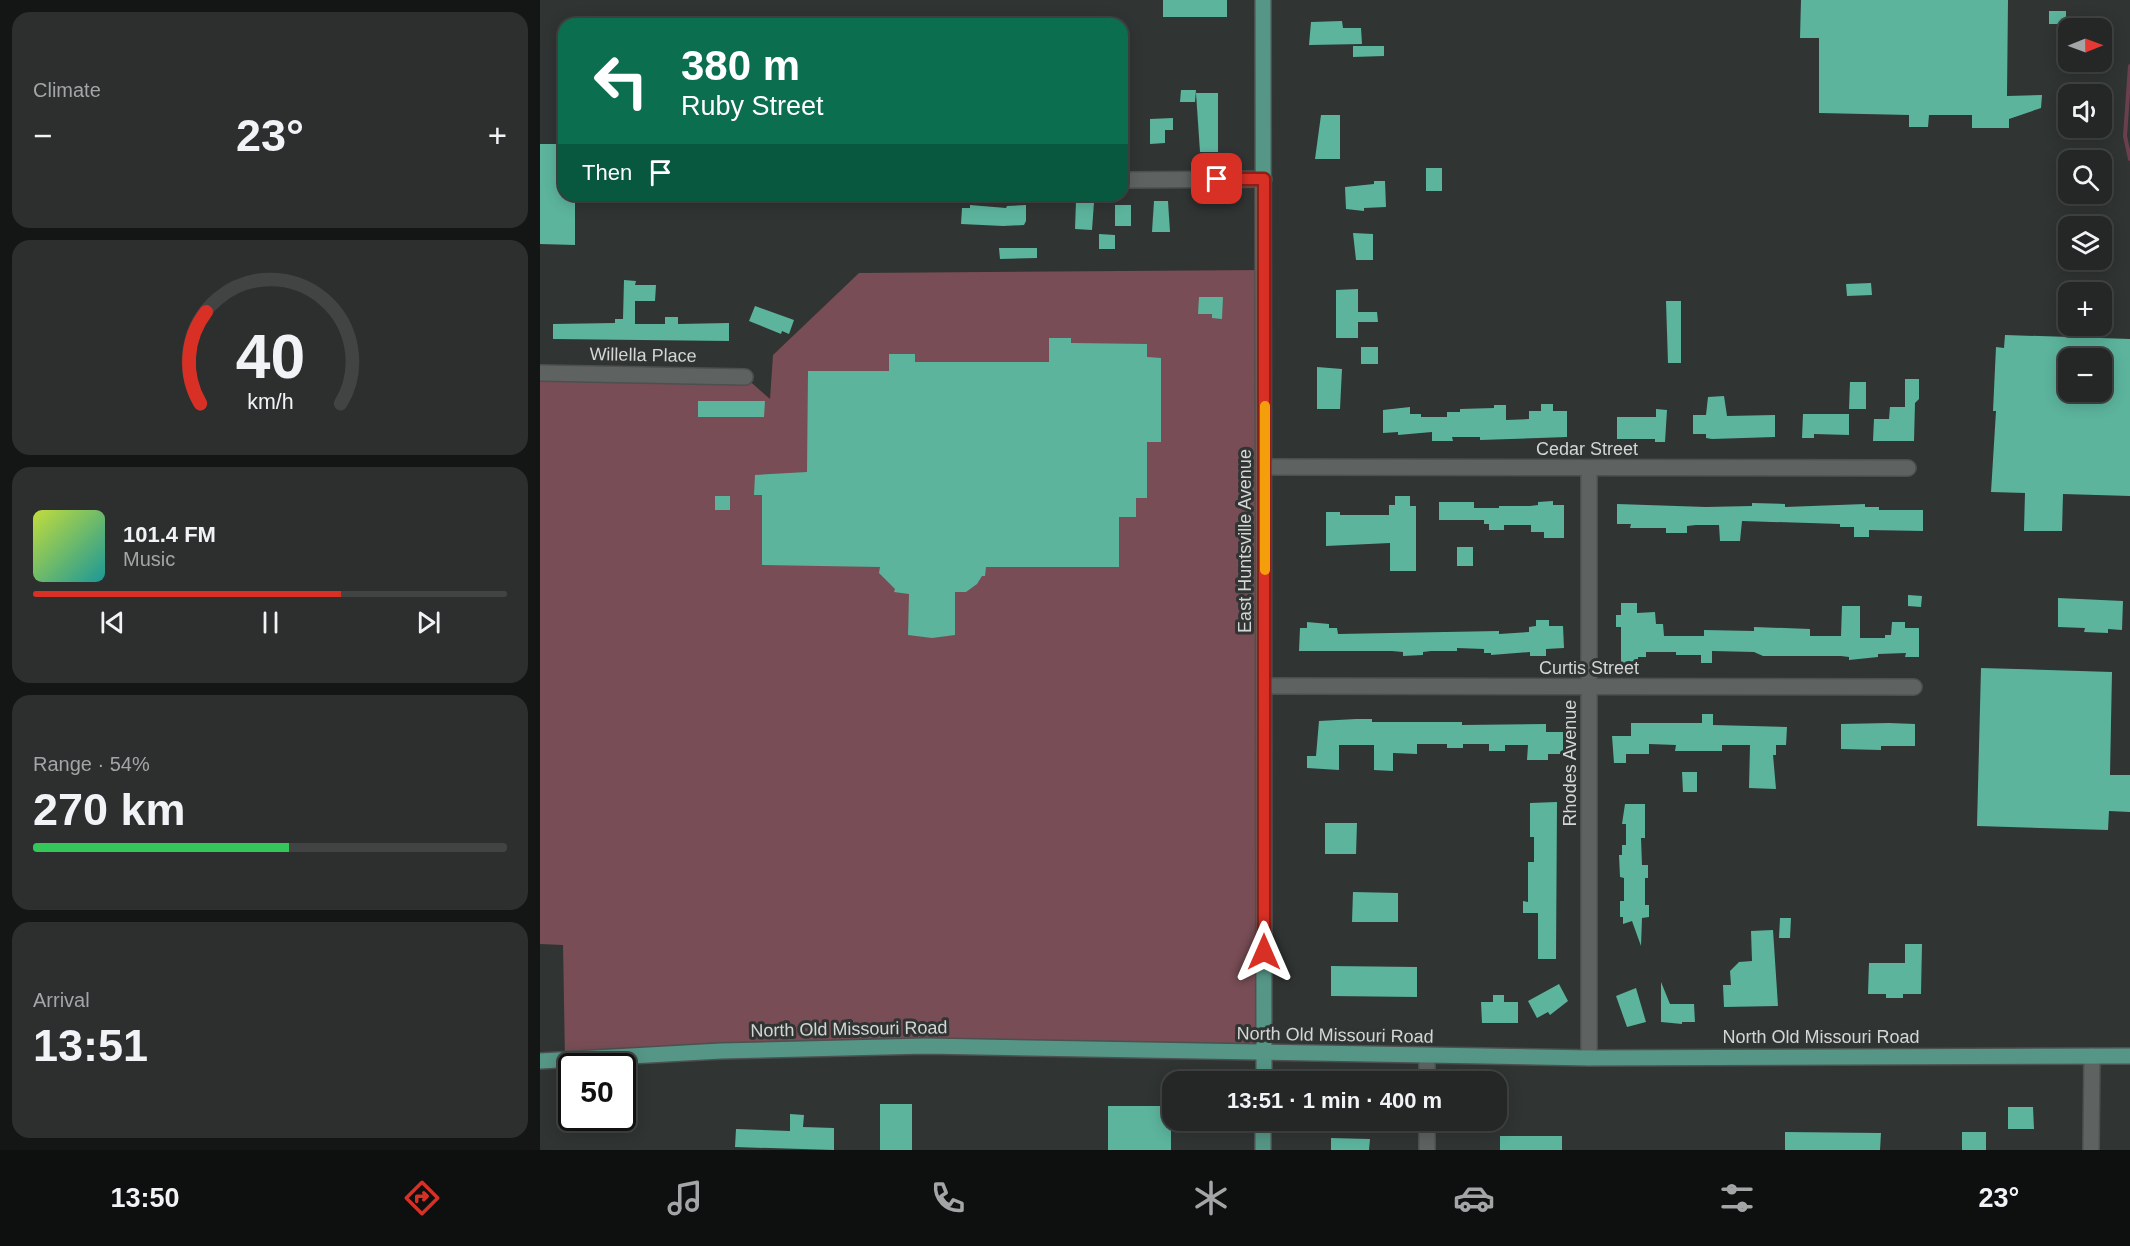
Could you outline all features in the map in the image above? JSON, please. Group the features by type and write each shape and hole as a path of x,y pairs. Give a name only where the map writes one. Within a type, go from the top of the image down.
{"main road":[{"name":"East Huntsville Avenue","path":"1263,0 1264,1071"},
{"name":"North Old Missouri Road","path":"540,1061 721,1051 926,1046 1264,1054 1589,1058 2130,1056"},
{"path":"1263,1131 1263,1150"}],"street":[{"path":"1128,180 1264,179"},
{"name":"Willella Place","path":"540,373 745,377"},
{"name":"Cedar Street","path":"1265,466 1908,468"},
{"name":"Rhodes Avenue","path":"1589,468 1589,1058"},
{"name":"Curtis Street","path":"1264,686 1914,687"},
{"path":"1427,1056 1427,1071"},
{"path":"2091,1150 2092,1056"},
{"path":"1427,1131 1427,1150"}],"shaded area":[{"path":"1263,270 1264,1054 926,1046 636,1057 636,1053 565,1053 563,945 540,944 540,373 745,377 770,399 773,355 859,273"}],"building":[{"path":"1163,0 1227,0 1227,17 1163,17"},
{"path":"1801,0 2008,0 2007,96 2042,95 2041,108 2009,119 2009,128 1972,128 1972,115 1929,115 1928,127 1909,127 1909,115 1819,113 1819,38 1800,38"},
{"path":"2049,11 2066,11 2066,18 2058,18 2058,24 2049,24"},
{"path":"1342,21 1343,28 1361,28 1362,44 1309,45 1311,22"},
{"path":"1353,46 1384,46 1384,56 1353,57"},
{"path":"1181,90 1196,90 1195,102 1180,102"},
{"path":"1196,93 1218,93 1218,152 1200,152"},
{"path":"1321,115 1340,115 1340,159 1315,159"},
{"path":"1173,118 1173,130 1165,130 1165,143 1150,144 1150,119"},
{"path":"540,144 558,144 558,201 575,201 575,245 540,244"},
{"path":"1426,168 1442,168 1442,191 1426,191"},
{"path":"1374,181 1385,181 1386,207 1364,208 1364,211 1346,209 1345,187 1374,184"},
{"path":"1076,201 1094,202 1092,230 1075,229"},
{"path":"1154,201 1168,201 1170,232 1152,232"},
{"path":"970,205 1006,208 1007,206 1026,205 1026,221 1024,225 1003,226 961,224 962,208 970,208"},
{"path":"1115,205 1131,205 1131,226 1115,226"},
{"path":"1353,233 1373,234 1373,260 1356,260"},
{"path":"1099,234 1115,235 1115,249 1099,249"},
{"path":"999,248 1037,248 1037,258 1000,259"},
{"path":"624,280 636,281 635,285 656,285 655,301 635,301 635,324 665,324 665,317 678,317 678,324 729,323 729,341 553,339 553,324 615,323 615,319 623,319"},
{"path":"1871,283 1872,295 1847,296 1846,284"},
{"path":"1358,289 1358,312 1377,312 1378,322 1358,322 1358,338 1336,338 1336,290"},
{"path":"1199,297 1223,297 1222,319 1212,318 1212,314 1198,314"},
{"path":"1666,301 1681,301 1681,363 1668,363"},
{"path":"755,306 794,320 789,334 782,331 781,334 749,321"},
{"path":"2005,335 2130,339 2130,496 2063,494 2062,531 2024,531 2025,493 1991,492 1996,411 1993,411 1996,347 2004,348"},
{"path":"1049,338 1071,338 1071,343 1147,344 1147,357 1161,358 1161,442 1147,442 1147,498 1136,498 1136,517 1119,517 1119,567 986,567 985,576 982,576 977,584 966,592 955,592 955,635 932,638 908,635 909,594 894,592 895,589 879,573 880,567 762,565 762,495 754,495 755,475 807,472 808,371 889,371 889,354 915,354 915,362 1049,362"},
{"path":"1361,347 1378,347 1378,364 1361,364"},
{"path":"1317,367 1342,369 1340,409 1317,409"},
{"path":"1905,379 1919,379 1919,399 1915,403 1914,441 1873,441 1874,419 1889,419 1890,407 1905,407"},
{"path":"1850,382 1866,382 1866,409 1849,409"},
{"path":"1724,396 1727,416 1775,415 1775,437 1712,439 1706,438 1706,434 1693,434 1693,415 1706,415 1708,397"},
{"path":"698,401 765,401 764,417 698,417"},
{"path":"1541,404 1553,404 1553,411 1567,411 1567,437 1480,440 1480,437 1452,437 1453,441 1432,441 1432,432 1398,435 1398,432 1383,433 1383,410 1410,407 1410,414 1421,414 1421,417 1447,417 1447,412 1460,412 1460,409 1494,408 1494,405 1506,405 1506,420 1529,419 1529,411 1541,411"},
{"path":"1656,409 1667,410 1665,442 1655,442 1655,439 1617,439 1617,417 1656,417"},
{"path":"1803,414 1849,414 1849,435 1814,434 1814,438 1802,438"},
{"path":"715,496 730,496 730,510 715,510"},
{"path":"1395,496 1410,496 1410,506 1416,506 1416,571 1390,571 1390,543 1326,546 1326,512 1340,512 1340,515 1389,515 1389,505 1395,505"},
{"path":"1553,501 1553,505 1564,505 1564,538 1544,538 1544,532 1531,532 1531,525 1504,525 1504,530 1489,530 1489,524 1484,524 1484,520 1439,520 1439,502 1474,502 1474,508 1499,508 1499,506 1538,505 1538,502"},
{"path":"1752,503 1785,504 1785,507 1865,504 1865,507 1879,507 1879,510 1923,510 1923,531 1869,530 1869,537 1854,537 1854,527 1840,527 1840,524 1742,521 1740,541 1720,541 1719,525 1687,526 1687,533 1666,533 1666,528 1630,528 1631,524 1617,524 1617,504 1706,507 1752,506"},
{"path":"1457,547 1473,547 1473,566 1457,566"},
{"path":"1908,595 1922,596 1921,607 1908,606"},
{"path":"2058,598 2123,601 2122,630 2108,629 2108,633 2084,632 2085,628 2058,627"},
{"path":"1621,603 1637,603 1637,613 1655,612 1656,624 1663,624 1664,636 1704,636 1704,630 1754,631 1754,627 1810,629 1810,636 1841,636 1842,606 1860,606 1860,638 1885,638 1885,635 1891,635 1892,622 1905,622 1905,628 1919,628 1919,657 1905,657 1906,653 1878,654 1878,657 1849,660 1849,657 1841,656 1763,656 1754,652 1712,651 1712,663 1701,663 1701,655 1646,652 1646,657 1638,657 1638,671 1621,671 1621,627 1616,627 1616,615 1621,615"},
{"path":"1536,620 1549,620 1549,626 1563,626 1564,648 1546,649 1546,656 1530,656 1530,652 1491,655 1491,653 1484,653 1484,649 1457,648 1457,651 1431,651 1423,652 1423,655 1403,656 1403,652 1392,651 1299,651 1300,628 1307,628 1307,622 1329,624 1329,628 1337,628 1338,634 1499,631 1499,634 1529,632 1529,627 1536,626"},
{"path":"1981,668 2112,672 2110,775 2130,775 2130,812 2109,811 2108,830 1977,826"},
{"path":"1702,714 1713,714 1713,725 1787,727 1786,745 1776,745 1776,755 1773,755 1776,789 1749,788 1750,745 1722,745 1722,751 1675,751 1676,745 1649,744 1649,754 1626,754 1626,763 1614,763 1612,736 1631,736 1631,723 1702,723"},
{"path":"1372,719 1372,722 1462,722 1462,725 1546,724 1546,732 1563,732 1563,754 1548,754 1548,760 1527,760 1528,745 1505,745 1505,751 1489,751 1489,744 1463,744 1463,748 1447,748 1447,744 1417,744 1417,754 1393,753 1393,771 1374,770 1374,745 1339,745 1339,770 1307,768 1307,756 1316,756 1319,721"},
{"path":"1841,724 1915,724 1915,746 1881,746 1881,750 1841,749"},
{"path":"1682,772 1697,772 1697,792 1683,792"},
{"path":"1557,802 1556,959 1538,959 1538,913 1523,913 1523,901 1528,902 1528,862 1534,862 1534,837 1530,837 1530,803"},
{"path":"1625,804 1645,804 1645,838 1641,838 1642,865 1648,865 1648,878 1645,878 1645,905 1649,905 1649,917 1642,918 1641,946 1632,921 1623,924 1623,917 1620,917 1620,901 1624,901 1624,878 1620,877 1619,855 1622,855 1622,845 1626,845 1626,824 1622,824"},
{"path":"1325,823 1357,823 1356,854 1325,854"},
{"path":"1353,892 1398,893 1398,922 1352,922"},
{"path":"1780,918 1791,918 1790,938 1779,938"},
{"path":"1773,930 1778,1006 1724,1007 1723,985 1731,985 1730,971 1739,962 1752,961 1751,931"},
{"path":"1905,944 1922,944 1921,994 1903,994 1903,998 1886,998 1886,994 1868,994 1869,963 1905,963"},
{"path":"1331,966 1417,967 1417,997 1331,996"},
{"path":"1661,982 1670,1004 1694,1004 1695,1022 1682,1022 1682,1024 1661,1022"},
{"path":"1559,984 1568,1001 1550,1015 1548,1012 1537,1018 1528,1001"},
{"path":"1636,988 1646,1022 1627,1027 1616,996"},
{"path":"1493,995 1504,995 1504,1002 1518,1002 1518,1023 1482,1023 1481,1002 1493,1002"},
{"path":"880,1104 912,1104 912,1150 880,1150"},
{"path":"1108,1106 1162,1106 1162,1131 1171,1131 1171,1150 1108,1150"},
{"path":"2008,1107 2033,1107 2034,1129 2008,1129"},
{"path":"790,1114 804,1115 803,1127 834,1128 834,1150 735,1147 736,1129 790,1131"},
{"path":"1785,1132 1881,1133 1880,1150 1785,1150"},
{"path":"1962,1132 1986,1132 1986,1150 1962,1150"},
{"path":"1500,1136 1562,1136 1562,1150 1500,1150"},
{"path":"1331,1138 1370,1139 1369,1150 1331,1150"}],"waterway":[{"path":"2130,66 2125,136 2130,159"}],"slow traffic":[{"path":"1265,406 1265,570"}],"route":[{"path":"1217,179 1264,179 1264,952"}]}
